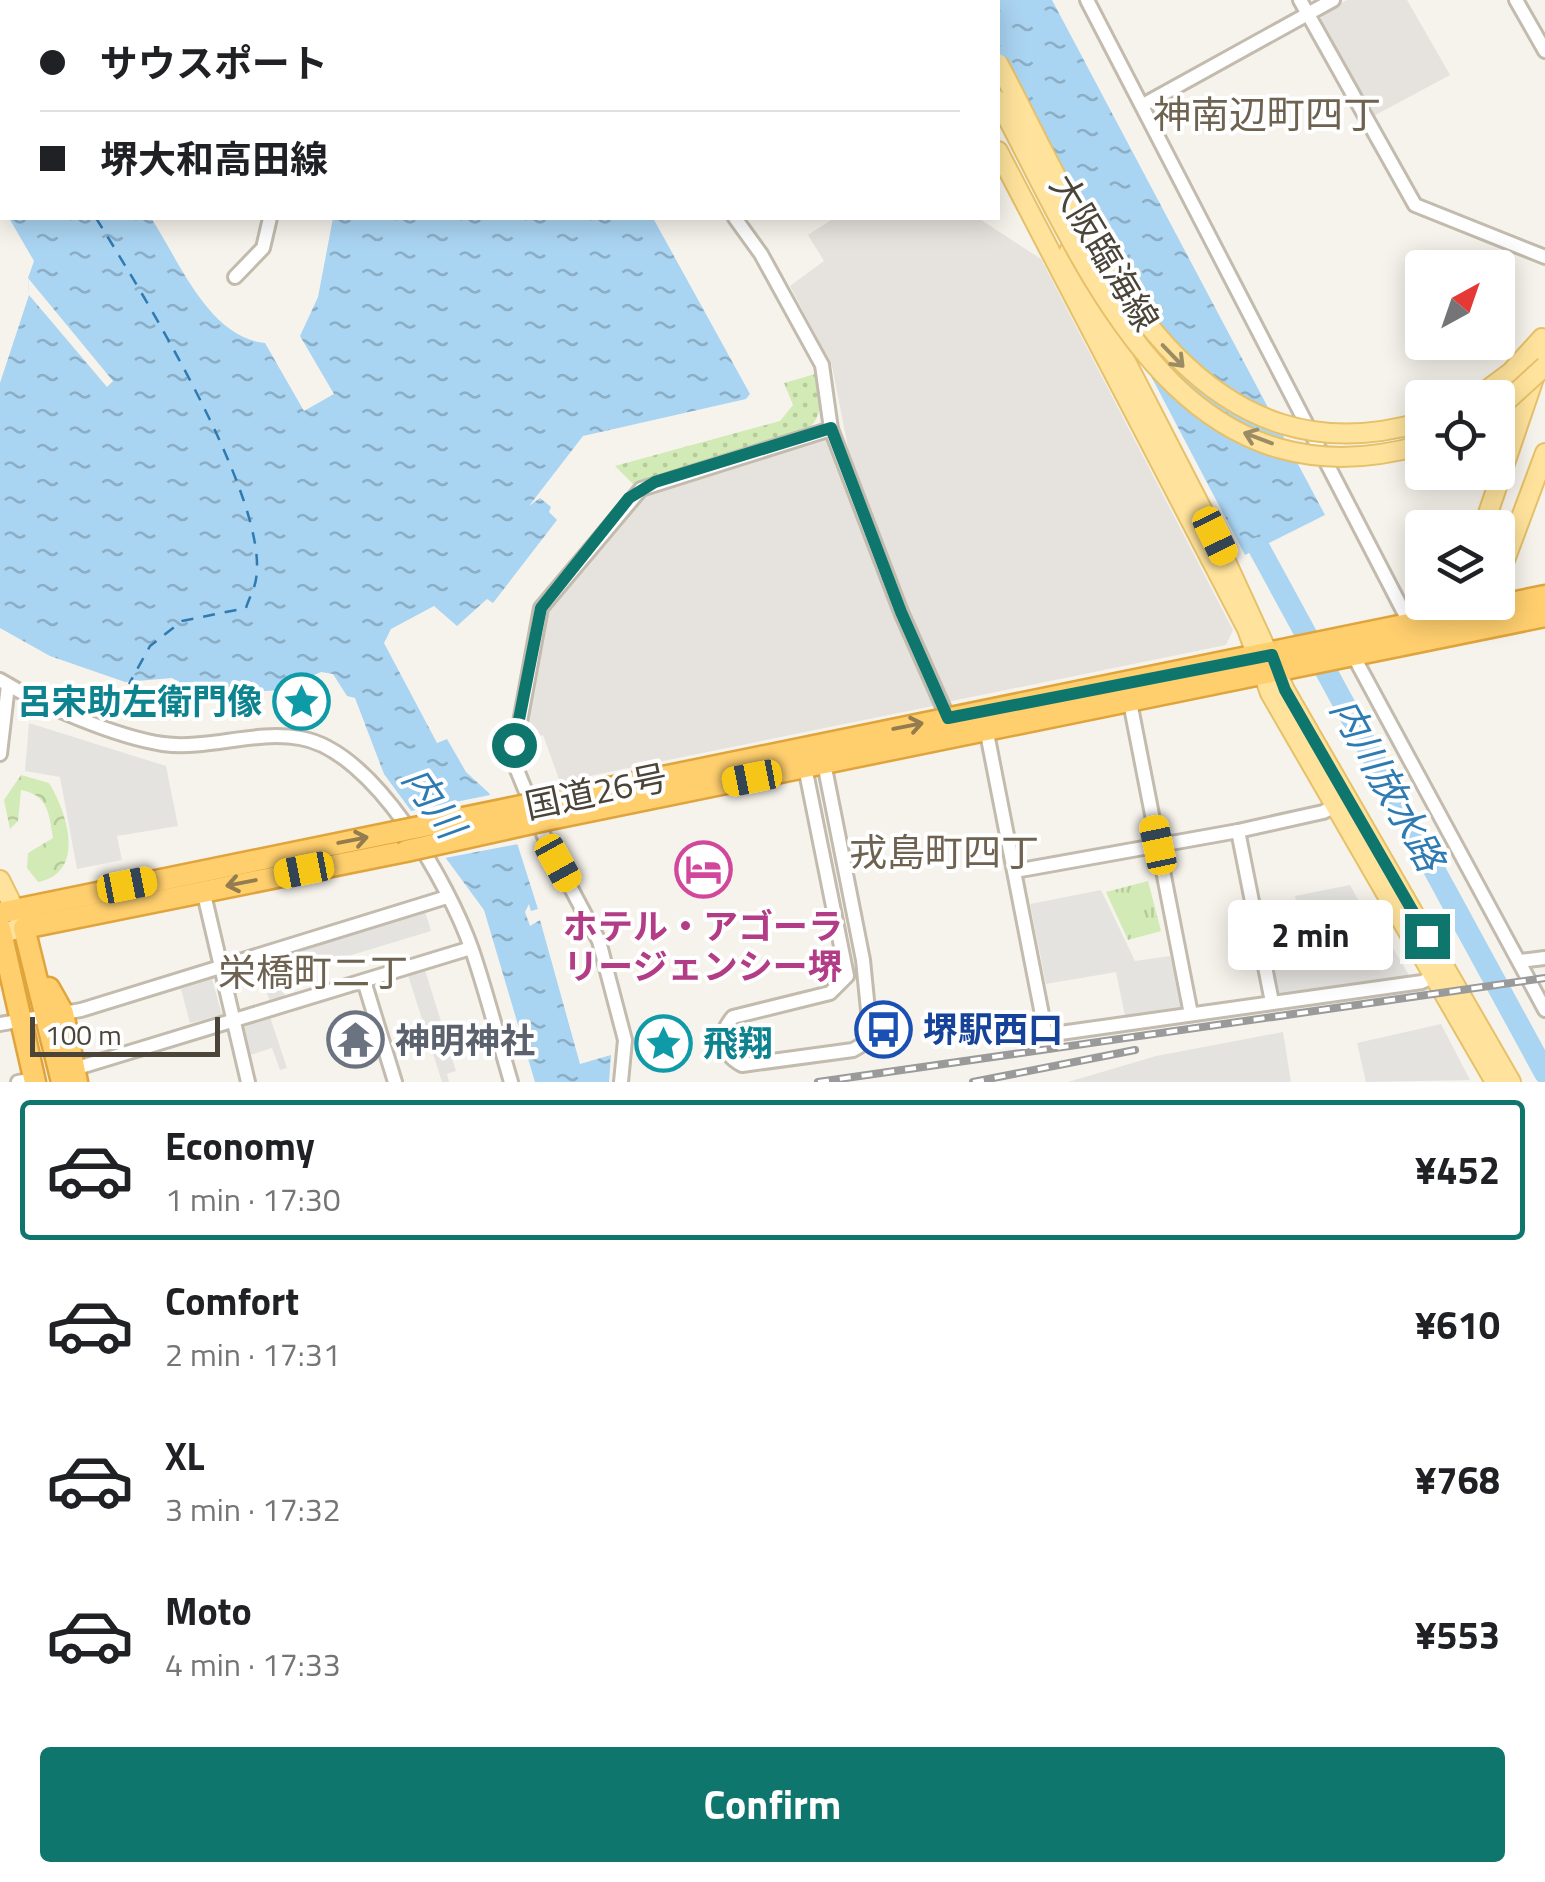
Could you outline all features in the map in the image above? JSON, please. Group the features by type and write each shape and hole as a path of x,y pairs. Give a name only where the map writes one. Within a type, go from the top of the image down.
{"highway":[{"name":"国道26号","path":"1515,601 1545,596"},
{"name":"国道26号","path":"1515,616 1545,616"},
{"name":"国道26号","path":"1344,651 1411,626 1443,620"},
{"name":"国道26号","path":"7,924 406,852 545,811 812,745 1344,651 1451,620"},
{"name":"国道26号","path":"7,924 395,832 814,765 1130,702 1267,664"},
{"path":"7,924 34,960 55,1014 71,1078"},
{"path":"7,924 31,1081"}],"main road":[{"name":"大阪臨海線","path":"1000,67 1110,274 1154,335 1192,375 1238,406 1289,425 1367,432 1405,425"},
{"name":"大阪臨海線","path":"1000,104 1126,334 1155,370 1196,406 1245,433 1299,450 1353,456 1405,448"},
{"path":"1000,122 1201,506 1267,664"},
{"path":"1000,154 1341,803 1440,973 1512,1082"},
{"path":"1500,380 1545,335"},
{"path":"1489,510 1545,346"},
{"path":"1515,393 1545,366"},
{"path":"1515,533 1545,453"},
{"path":"0,880 7,924"},
{"path":"1440,973 1495,1082"}],"street":[{"path":"1086,0 1411,626"},
{"path":"1300,0 1415,205 1545,257"},
{"path":"1143,105 1333,0"},
{"path":"1516,0 1540,30 1545,51"},
{"path":"235,277 263,248 270,220"},
{"path":"736,220 770,268 822,365 831,428 901,612 948,718"},
{"path":"621,1082 626,1040 599,941 546,841 513,760 541,608 641,489 831,428"},
{"path":"1344,651 1545,1010"},
{"path":"0,754 4,682 95,723 164,744 281,736 330,747 355,764 381,794 447,897 471,948 511,1082"},
{"path":"1130,702 1191,1014"},
{"path":"986,728 1046,1034 1422,982 1440,973"},
{"path":"812,745 814,765 846,976 830,993 733,1017 724,1029 725,1051 735,1062 749,1067 853,1050 869,1035 863,960 814,765"},
{"path":"1015,871 1238,830 1341,803"},
{"path":"1238,830 1272,1002"},
{"path":"203,890 234,1020 232,1031 248,1082"},
{"path":"0,1024 55,1014 222,968 447,897"},
{"path":"71,1078 234,1020 471,948"},
{"path":"1520,961 1545,958"},
{"path":"364,981 395,1082"}],"shaded area":[{"path":"1347,0 1407,0 1450,75 1370,118 1318,22 1326,11"},
{"path":"831,220 981,220 1041,259 1233,630 1226,645 947,702 851,463 832,366 790,286 824,261 808,235"},
{"path":"825,439 832,444 933,706 560,782 543,735 522,742 546,611 631,503 679,479"},
{"path":"29,723 166,766 178,826 117,836 122,860 77,869 60,777 25,771"},
{"path":"1350,885 1375,930 1381,928 1410,977 1279,993 1270,957 1306,951 1295,896"},
{"path":"1101,890 1135,961 1170,956 1183,1009 1125,1016 1116,972 1046,984 1030,904"},
{"path":"425,911 431,931 279,977 285,997 270,1002 263,982 250,986 244,966"},
{"path":"425,970 448,1044 442,1046 445,1053 450,1052 456,1071 447,1074 449,1082 442,1082 408,975"},
{"path":"212,979 222,1015 190,1023 181,989"},
{"path":"270,1017 287,1068 280,1070 272,1048 247,1056 240,1029"},
{"path":"1441,1024 1470,1080 1366,1082 1357,1043"},
{"path":"1283,1032 1291,1082 1068,1082 1156,1056"}],"green space":[{"path":"815,374 819,409 810,427 633,484 615,466 780,421 793,405 784,383"},
{"path":"21,775 49,783 67,826 68,855 63,867 38,882 27,868 28,853 53,838 52,829 42,801 21,790 18,821 10,829 4,800"},
{"path":"1148,881 1161,931 1128,940 1106,892"}],"water":[{"path":"1000,0 1052,0 1325,515 1245,555 1000,89"},
{"name":"内川","path":"10,220 152,220 211,312 245,338 265,343 304,411 334,394 300,336 318,297 333,220 654,220 750,394 746,399 583,436 529,506 540,498 551,507 549,512 557,520 493,603 487,599 457,626 434,606 391,629 384,643 437,743 447,739 466,772 489,793 518,846 538,909 531,911 529,904 525,912 530,926 540,920 580,1064 611,1055 609,1082 535,1082 484,910 384,774 355,698 347,696 333,674 321,672 282,690 203,695 172,678 125,682 50,656 0,628 0,383 29,295 28,278 34,261"}],"pier":[{"path":"28,278 113,381 107,387 29,295"},
{"path":"495,794 523,843 440,859 406,812"}],"waterway":[{"name":"内川放水路","path":"1259,548 1545,1073"}],"ferry route":[{"path":"97,220 198,395 243,499 255,543 256,579 246,608 182,621 150,646 129,684"}],"railway":[{"path":"818,1082 1545,978"},
{"path":"973,1082 1135,1050"}],"place":[{"name":"呂宋助左衛門像","path":"301,701"},
{"name":"ホテル・アゴーラ リージェンシー堺","path":"703,870"},
{"name":"堺駅西口","path":"884,1029"},
{"name":"神明神社","path":"356,1040"},
{"name":"飛翔","path":"664,1043"}],"district":[{"name":"神南辺町四丁","path":"1267,114"},
{"name":"戎島町四丁","path":"944,852"},
{"name":"栄橋町二丁","path":"313,972"}],"route":[{"path":"514,745 541,608 629,498 655,482 831,428 901,612 948,718 1272,655 1285,690 1427,936"}]}
